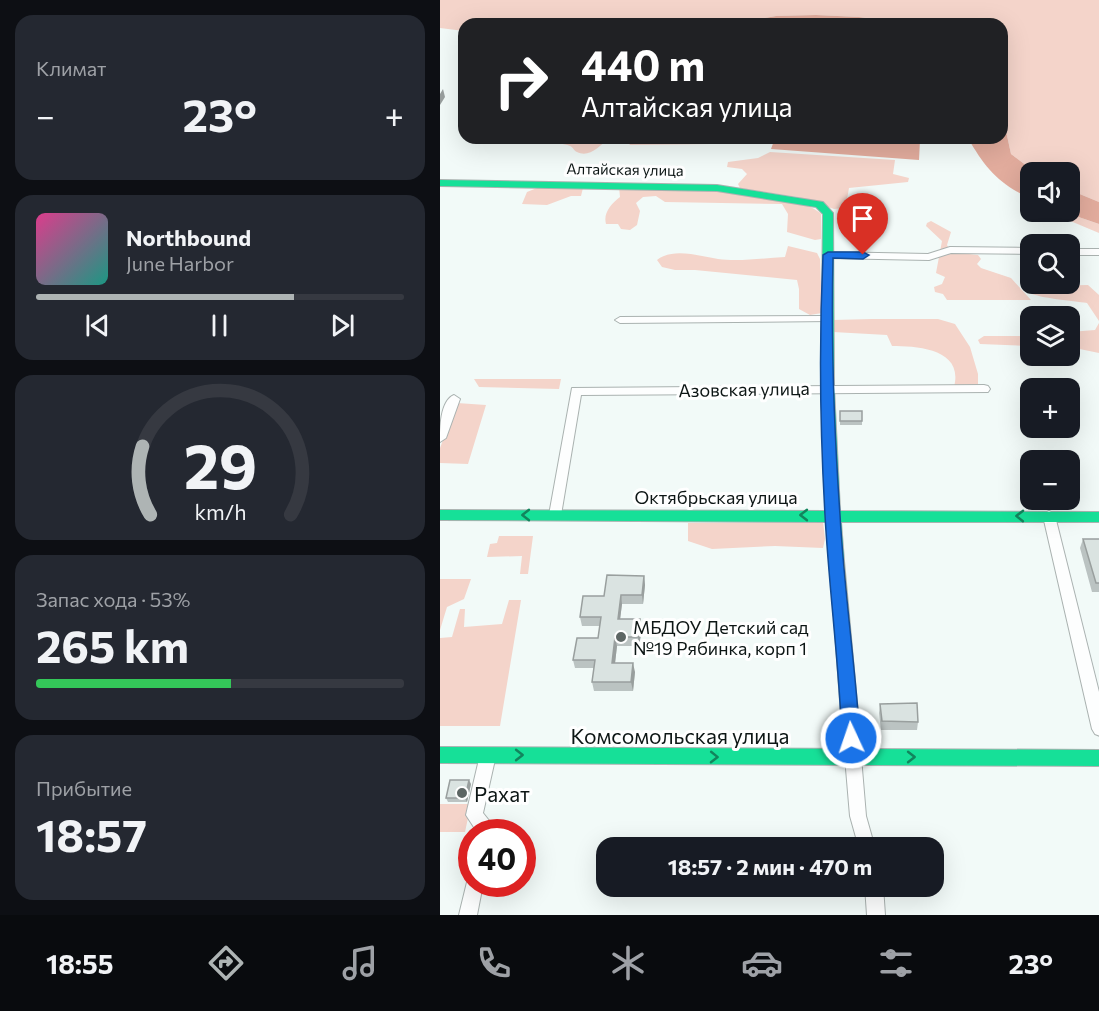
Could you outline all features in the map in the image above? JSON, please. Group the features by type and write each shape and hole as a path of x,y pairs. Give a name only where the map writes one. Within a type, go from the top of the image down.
{"street":[{"name":"Алтайская улица","path":"440,183 717,188 809,201 819,204 828,213 828,255"},
{"path":"864,837 858,816 847,666 832,516 826,319 828,255 929,256 950,249 1020,251"},
{"path":"1080,252 1100,252"},
{"path":"620,320 826,319"},
{"name":"Азовская улица","path":"555,515 576,391 984,389"},
{"path":"440,438 454,399"},
{"name":"Октябрьская улица","path":"440,515 1100,517"},
{"path":"1049,516 1100,729"},
{"name":"Комсомольская улица","path":"440,755 1100,758"},
{"path":"477,819 474,815 488,755"},
{"path":"468,915 471,897"},
{"path":"875,897 876,915"}],"shaded area":[{"path":"440,0 1099,0 1099,202 1080,194 1080,162 1022,162 1011,154 1008,140 1008,18 866,18 816,15 764,18 458,18 458,30 440,28"},
{"path":"816,15 866,18 764,18"},
{"path":"1008,140 1011,154 1022,162 1020,193 994,174 972,144 1008,144"},
{"path":"561,144 602,144 586,153 577,152 570,146"},
{"path":"629,144 711,144 630,145"},
{"path":"773,144 920,144 919,160 771,149"},
{"path":"770,152 895,160 893,174 909,178 908,182 849,188 846,205 843,208 834,209 798,197 740,188 738,184 747,174 742,169 727,167 728,162 758,158"},
{"path":"619,187 726,192 785,200 808,206 821,214 821,239 815,240 787,232 788,214 782,204 665,202 656,196 643,197 636,203 640,211 637,225 630,230 621,229 618,224 606,224 605,220 608,209 620,197"},
{"path":"537,188 583,188 581,196 571,196 547,205 522,204 527,192"},
{"path":"1080,194 1099,202 1099,224 1080,217"},
{"path":"1080,217 1099,224 1099,233 1073,222 1080,222"},
{"path":"931,221 951,232 947,245 951,252 978,255 981,259 977,264 981,268 1011,278 1020,288 1020,294 1026,294 1031,300 947,300 943,294 935,292 934,287 942,284 945,277 936,273 942,241 926,226"},
{"path":"788,246 817,253 820,259 822,313 810,315 799,309 797,280 675,270 662,267 657,260 663,256 678,253 726,260 785,257"},
{"path":"1080,285 1088,285 1099,295 1099,321 1087,303 1032,294 1080,294"},
{"path":"938,319 955,324 970,347 978,374 978,387 954,387 955,374 952,365 946,357 937,352 914,347 892,346 887,335 833,332 833,320"},
{"path":"1099,323 1099,353 1080,349 1080,331 1095,330"},
{"path":"984,336 1020,336 1020,346 980,344 978,340"},
{"path":"474,379 561,379 559,389 479,387"},
{"path":"457,403 486,405 468,464 440,463 440,448"},
{"path":"823,522 825,539 823,548 775,546 712,549 688,541 688,523"},
{"path":"499,536 533,536 528,574 520,574 522,556 487,557 490,544 497,543"},
{"path":"440,579 471,579 464,599 447,607 440,630"},
{"path":"509,600 521,600 500,726 440,726 440,638 452,637 460,609 465,609 464,627 502,624"},
{"path":"440,804 471,804 468,819 458,819 458,832 440,832"}],"building":[{"path":"840,411 862,411 862,421 840,421"},
{"path":"1083,539 1100,539 1100,583 1096,583"},
{"name":"МБДОУ Детский сад №19 Рябинка, корп 1","path":"607,575 644,576 642,595 621,595 618,619 640,619 638,637 615,637 612,663 633,663 631,682 592,682 595,660 573,660 577,638 598,638 601,617 580,617 583,596 604,596"},
{"path":"917,703 918,722 882,721 880,704"},
{"path":"450,780 469,780 465,798 446,798"}],"traffic: fast":[{"path":"440,183 717,188 819,204 828,213 828,431 837,561"},
{"path":"440,515 1100,517"},
{"path":"440,755 1100,758"}],"traffic: slow":[{"path":"837,561 853,757"}],"place":[{"name":"МБДОУ Детский сад №19 Рябинка, корп 1","path":"621,637"},
{"name":"Рахат","path":"462,793"}],"route":[{"path":"851,738 847,666 832,516 826,319 828,255 863,255"}]}
